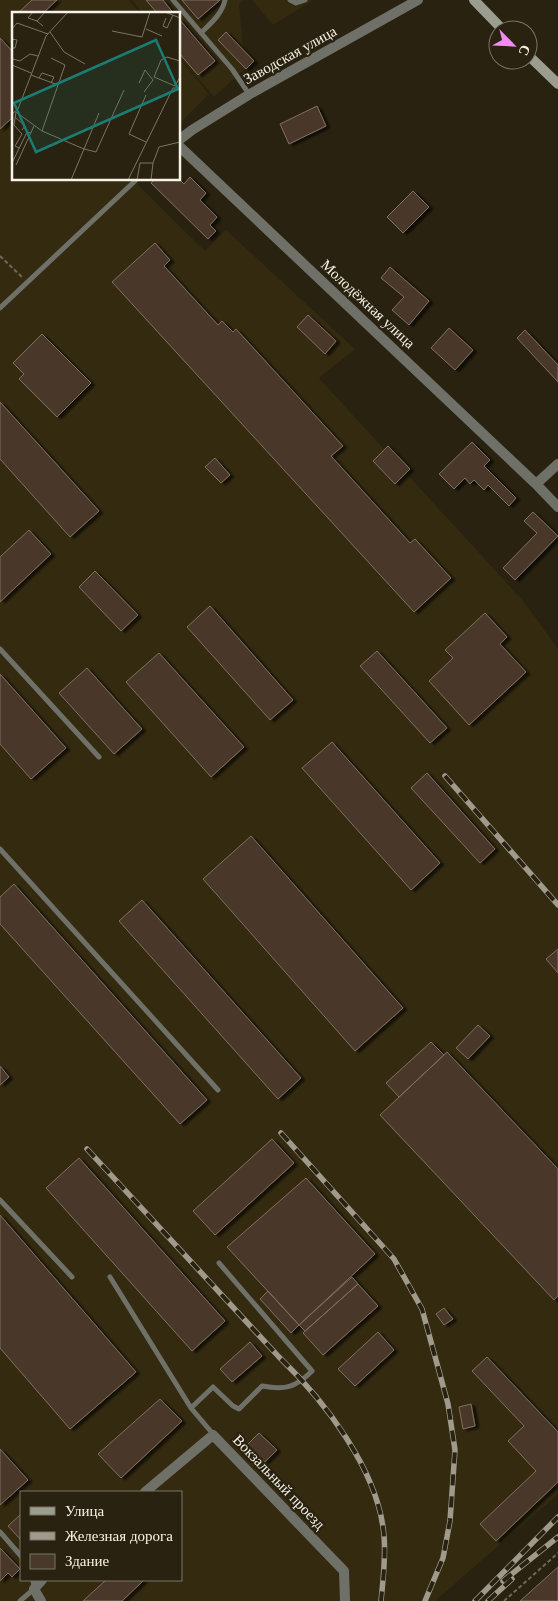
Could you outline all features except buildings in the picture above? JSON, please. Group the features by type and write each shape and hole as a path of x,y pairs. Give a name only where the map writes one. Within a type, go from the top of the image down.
{"main road":[{"path":"474,0 493,20"},
{"path":"538,65 558,84"}],"street":[{"name":"Заводская улица","path":"180,139 250,94 418,0"},
{"name":"Молодёжная улица","path":"180,147 558,507"},
{"path":"536,484 558,464"},
{"name":"Вокзальный проезд","path":"145,1491 214,1435 344,1571 345,1601"},
{"path":"34,1584 41,1601"}],"lane":[{"path":"173,0 232,69 250,94"},
{"path":"201,33 222,10 225,0"},
{"path":"290,0 296,3 306,0"},
{"path":"0,308 136,180"},
{"path":"0,650 99,757"},
{"path":"0,849 218,1090"},
{"path":"0,1200 72,1277"},
{"path":"191,1408 213,1387 233,1406 239,1409 262,1386 282,1389 303,1380 312,1371 218,1263"},
{"path":"110,1276 191,1408 214,1435"},
{"path":"0,1532 20,1555"},
{"path":"20,1601 34,1584"}],"path":[{"path":"0,256 27,282"},
{"path":"504,1601 558,1553"}],"shaded area":[{"path":"0,0 129,0 138,12 12,12 12,180 133,180 205,251 226,230 355,349 319,378 525,603 558,649 558,1494 435,1601 0,1601"},
{"path":"132,0 244,0 239,4 243,47 254,61 214,97 180,57 180,12 141,12"},
{"path":"252,0 313,0 273,25"},
{"path":"180,59 209,94 180,123"}],"railway":[{"path":"445,776 558,905"},
{"path":"281,1133 394,1259 422,1309 448,1404 455,1450 450,1521 443,1558 425,1601"},
{"path":"87,1149 314,1394 346,1438 372,1487 380,1511 385,1552 381,1601"},
{"path":"475,1601 558,1517"},
{"path":"503,1581 558,1537"},
{"path":"488,1601 512,1579"}]}
